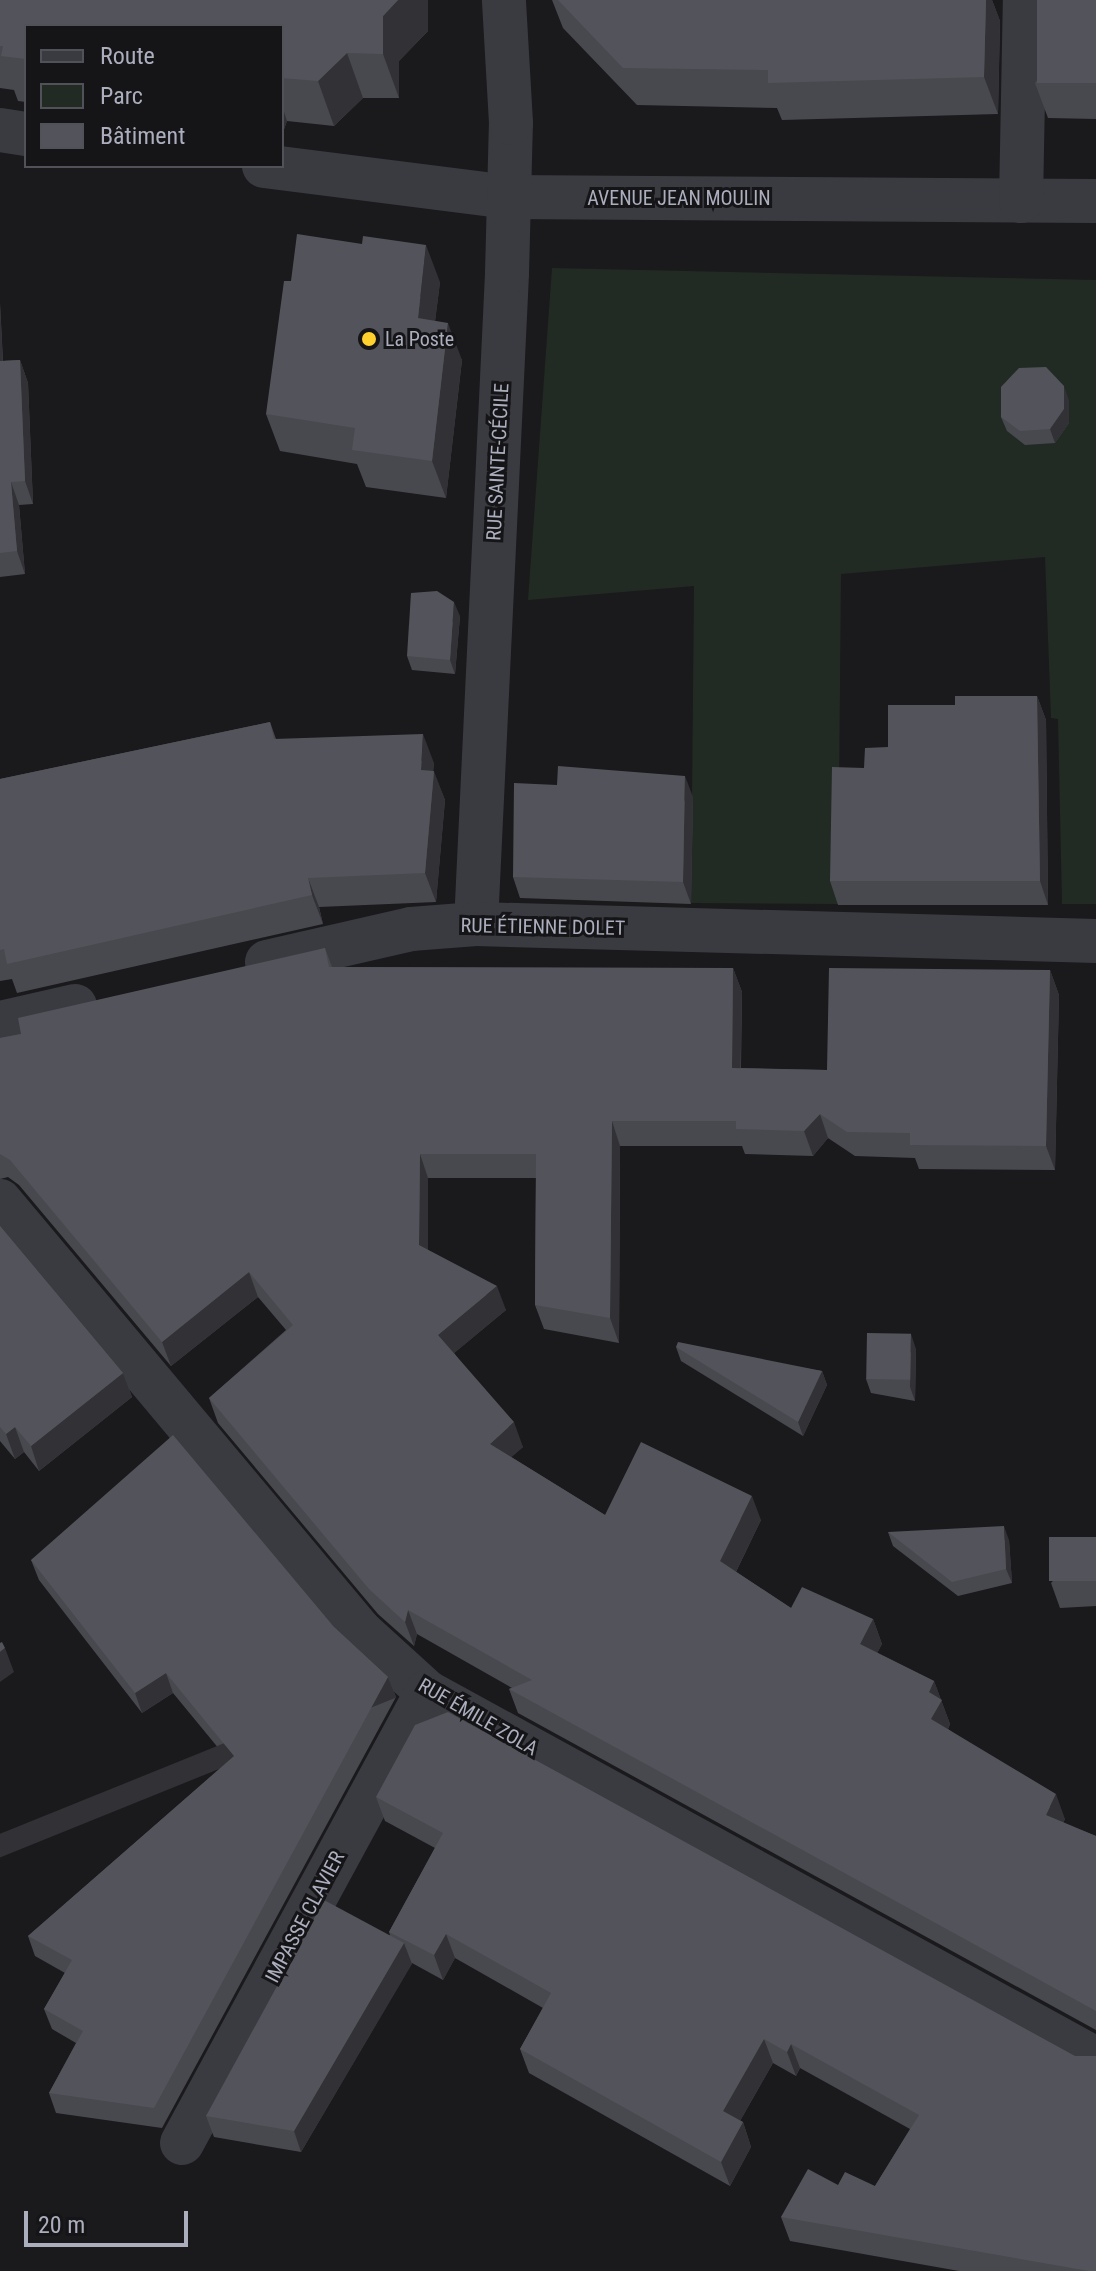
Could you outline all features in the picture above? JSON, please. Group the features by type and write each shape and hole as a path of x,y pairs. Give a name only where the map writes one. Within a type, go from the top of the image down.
{"street":[{"name":"RUE SAINTE-CÉCILE","path":"476,924 511,123 504,0"},
{"path":"1021,201 1025,0"},
{"path":"0,130 24,134"},
{"name":"AVENUE JEAN MOULIN","path":"280,168 508,197 1096,201"},
{"name":"RUE ÉTIENNE DOLET","path":"228,971 411,929 476,924 1096,941"},
{"path":"0,1023 122,995"},
{"name":"RUE ÉMILE ZOLA","path":"0,1201 360,1631 427,1692 1096,2059"},
{"name":"IMPASSE CLAVIER","path":"182,2143 427,1692"}],"green space":[{"path":"552,268 1096,280 1096,904 1062,904 1058,719 1051,718 1045,557 841,574 838,904 691,903 694,586 528,600"}],"building":[{"path":"0,0 398,0 383,16 383,54 347,53 318,81 284,78 284,24 24,24 24,59 1,56 3,46 0,46"},
{"path":"558,0 986,0 984,77 768,83 768,70 623,68"},
{"path":"1037,0 1096,0 1096,83 1037,83"},
{"path":"297,234 362,244 363,236 426,245 418,318 448,323 432,461 352,450 355,428 266,414 284,281 291,281"},
{"path":"20,360 25,481 11,482 17,551 0,553 0,361"},
{"path":"1046,367 1064,386 1064,409 1050,429 1020,431 1001,417 1001,387 1019,368"},
{"path":"437,591 454,602 450,660 407,656 411,593"},
{"path":"955,696 1037,696 1040,881 830,881 832,767 864,768 865,748 888,747 888,705 955,705"},
{"path":"270,722 274,739 423,734 421,770 434,771 425,873 308,878 312,895 7,964 4,949 0,950 0,779"},
{"path":"558,766 685,776 683,882 513,877 514,783 557,785"},
{"path":"325,948 329,967 733,968 732,1068 827,1070 829,968 1050,970 1046,1146 910,1145 910,1133 847,1132 820,1114 804,1131 736,1129 736,1121 612,1121 610,1318 535,1305 536,1154 420,1154 419,1245 497,1286 438,1335 514,1422 490,1444 605,1515 641,1442 752,1496 720,1561 791,1608 802,1587 873,1619 860,1644 934,1681 929,1692 942,1700 931,1719 1056,1794 1046,1815 1096,1836 1096,2011 509,1689 532,1680 408,1610 405,1622 369,1589 209,1398 293,1325 249,1272 162,1342 10,1160 0,1154 0,1038 21,1034 18,1018"},
{"path":"0,1226 123,1373 31,1446 15,1427 6,1434 0,1427"},
{"path":"867,1333 911,1334 910,1380 866,1379"},
{"path":"678,1342 822,1371 798,1422 676,1347"},
{"path":"173,1435 334,1627 388,1677 154,2108 49,2093 83,2031 44,2009 72,1960 28,1936 234,1756 166,1673 135,1693 31,1560"},
{"path":"1004,1526 1006,1569 952,1582 888,1532"},
{"path":"1049,1537 1096,1537 1096,1581 1049,1581"},
{"path":"448,1712 1075,2056 1096,2056 1096,2271 781,2217 808,2169 838,2185 845,2172 875,2186 919,2115 791,2044 787,2052 764,2039 723,2111 743,2122 721,2162 520,2049 551,1993 446,1934 434,1955 389,1932 443,1833 376,1797 415,1725"},
{"path":"324,1900 404,1943 294,2131 206,2116"}],"place":[{"name":"La Poste","path":"369,339"}]}
